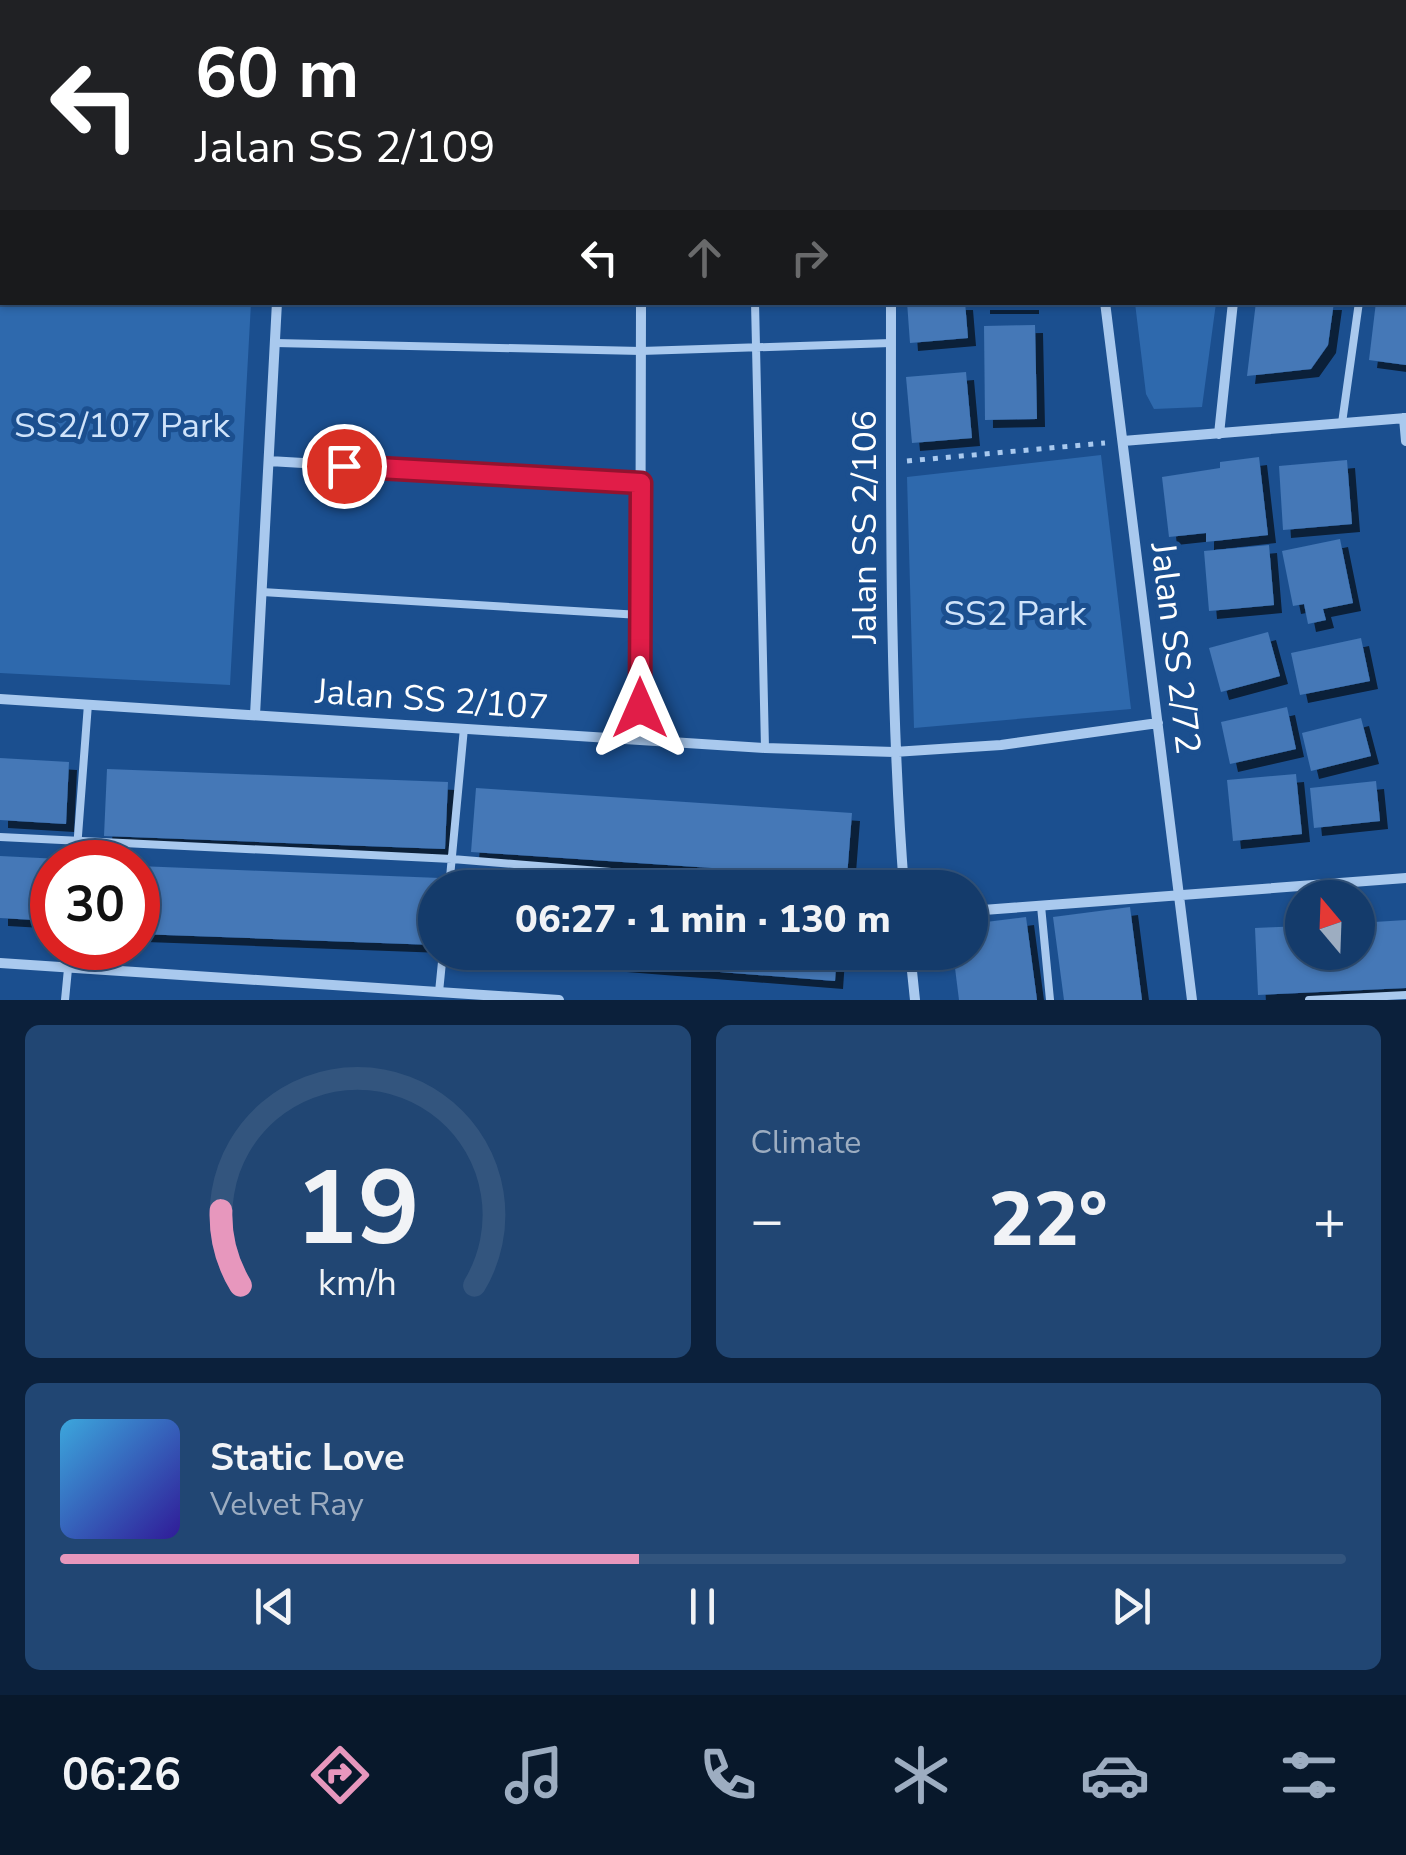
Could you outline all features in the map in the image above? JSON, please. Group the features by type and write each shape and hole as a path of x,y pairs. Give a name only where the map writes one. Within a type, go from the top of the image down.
{"street":[{"path":"255,715 277,305"},
{"path":"640,740 641,305"},
{"name":"Jalan SS 2/106","path":"891,305 889,462 894,752 903,870"},
{"name":"Jalan SS 2/72","path":"1105,305 1192,1000"},
{"path":"1218,434 1233,305"},
{"path":"1122,442 1405,418 1406,442"},
{"path":"268,462 641,483"},
{"name":"Jalan SS 2/107","path":"0,699 765,748 894,752 1001,745 1158,722"},
{"path":"988,910 1406,878"},
{"path":"0,964 30,966"},
{"path":"99,970 559,1000"},
{"path":"912,970 915,1000"}],"lane":[{"path":"755,305 765,748"},
{"path":"1342,423 1359,305"},
{"path":"275,343 641,350 891,343"},
{"path":"262,592 640,615"},
{"path":"77,840 88,704"},
{"path":"451,870 464,728"},
{"path":"0,836 51,840"},
{"path":"160,846 452,859 586,870"},
{"path":"1040,906 1050,1000"},
{"path":"66,1000 68,970"},
{"path":"438,992 440,970"},
{"path":"1310,1000 1406,995"}],"path":[{"path":"889,462 1122,442"}],"green space":[{"name":"SS2/107 Park","path":"0,305 251,305 230,685 0,673"},
{"path":"1135,305 1216,305 1202,407 1154,409 1146,394"},
{"name":"SS2 Park","path":"1101,455 1131,709 914,728 907,477"}],"building":[{"path":"907,305 965,305 968,338 910,343"},
{"path":"1256,305 1334,305 1328,345 1311,369 1247,376"},
{"path":"1376,305 1406,305 1406,365 1369,360"},
{"path":"1035,325 1037,419 985,420 984,326"},
{"path":"966,372 972,438 912,443 906,377"},
{"path":"1259,457 1268,535 1206,542 1206,533 1169,537 1162,477"},
{"path":"1347,460 1352,524 1283,530 1279,466"},
{"path":"1340,539 1353,603 1323,609 1326,620 1308,624 1304,604 1293,606 1282,551"},
{"path":"1269,545 1274,605 1209,611 1204,551"},
{"path":"1268,632 1280,676 1221,692 1209,648"},
{"path":"1361,638 1370,681 1300,695 1291,653"},
{"path":"1287,707 1296,749 1230,764 1221,722"},
{"path":"1361,718 1371,756 1311,771 1302,733"},
{"path":"0,758 69,762 66,824 0,820"},
{"path":"107,769 448,782 445,849 104,836"},
{"path":"1296,774 1302,834 1233,841 1227,780"},
{"path":"1376,781 1380,821 1314,828 1310,788"},
{"path":"476,788 852,813 848,870 742,870 471,852"},
{"path":"0,856 30,858 30,920 0,918"},
{"path":"160,867 418,877 418,944 160,935"},
{"path":"1130,907 1142,1000 1064,1000 1053,917"},
{"path":"1026,917 1037,1000 959,1000 955,970 988,970 988,922"},
{"path":"1406,920 1406,988 1258,995 1255,928 1285,927 1285,970 1375,970 1375,922"},
{"path":"695,970 836,970 835,981"}],"route":[{"path":"344,466 641,483 640,708"}]}
